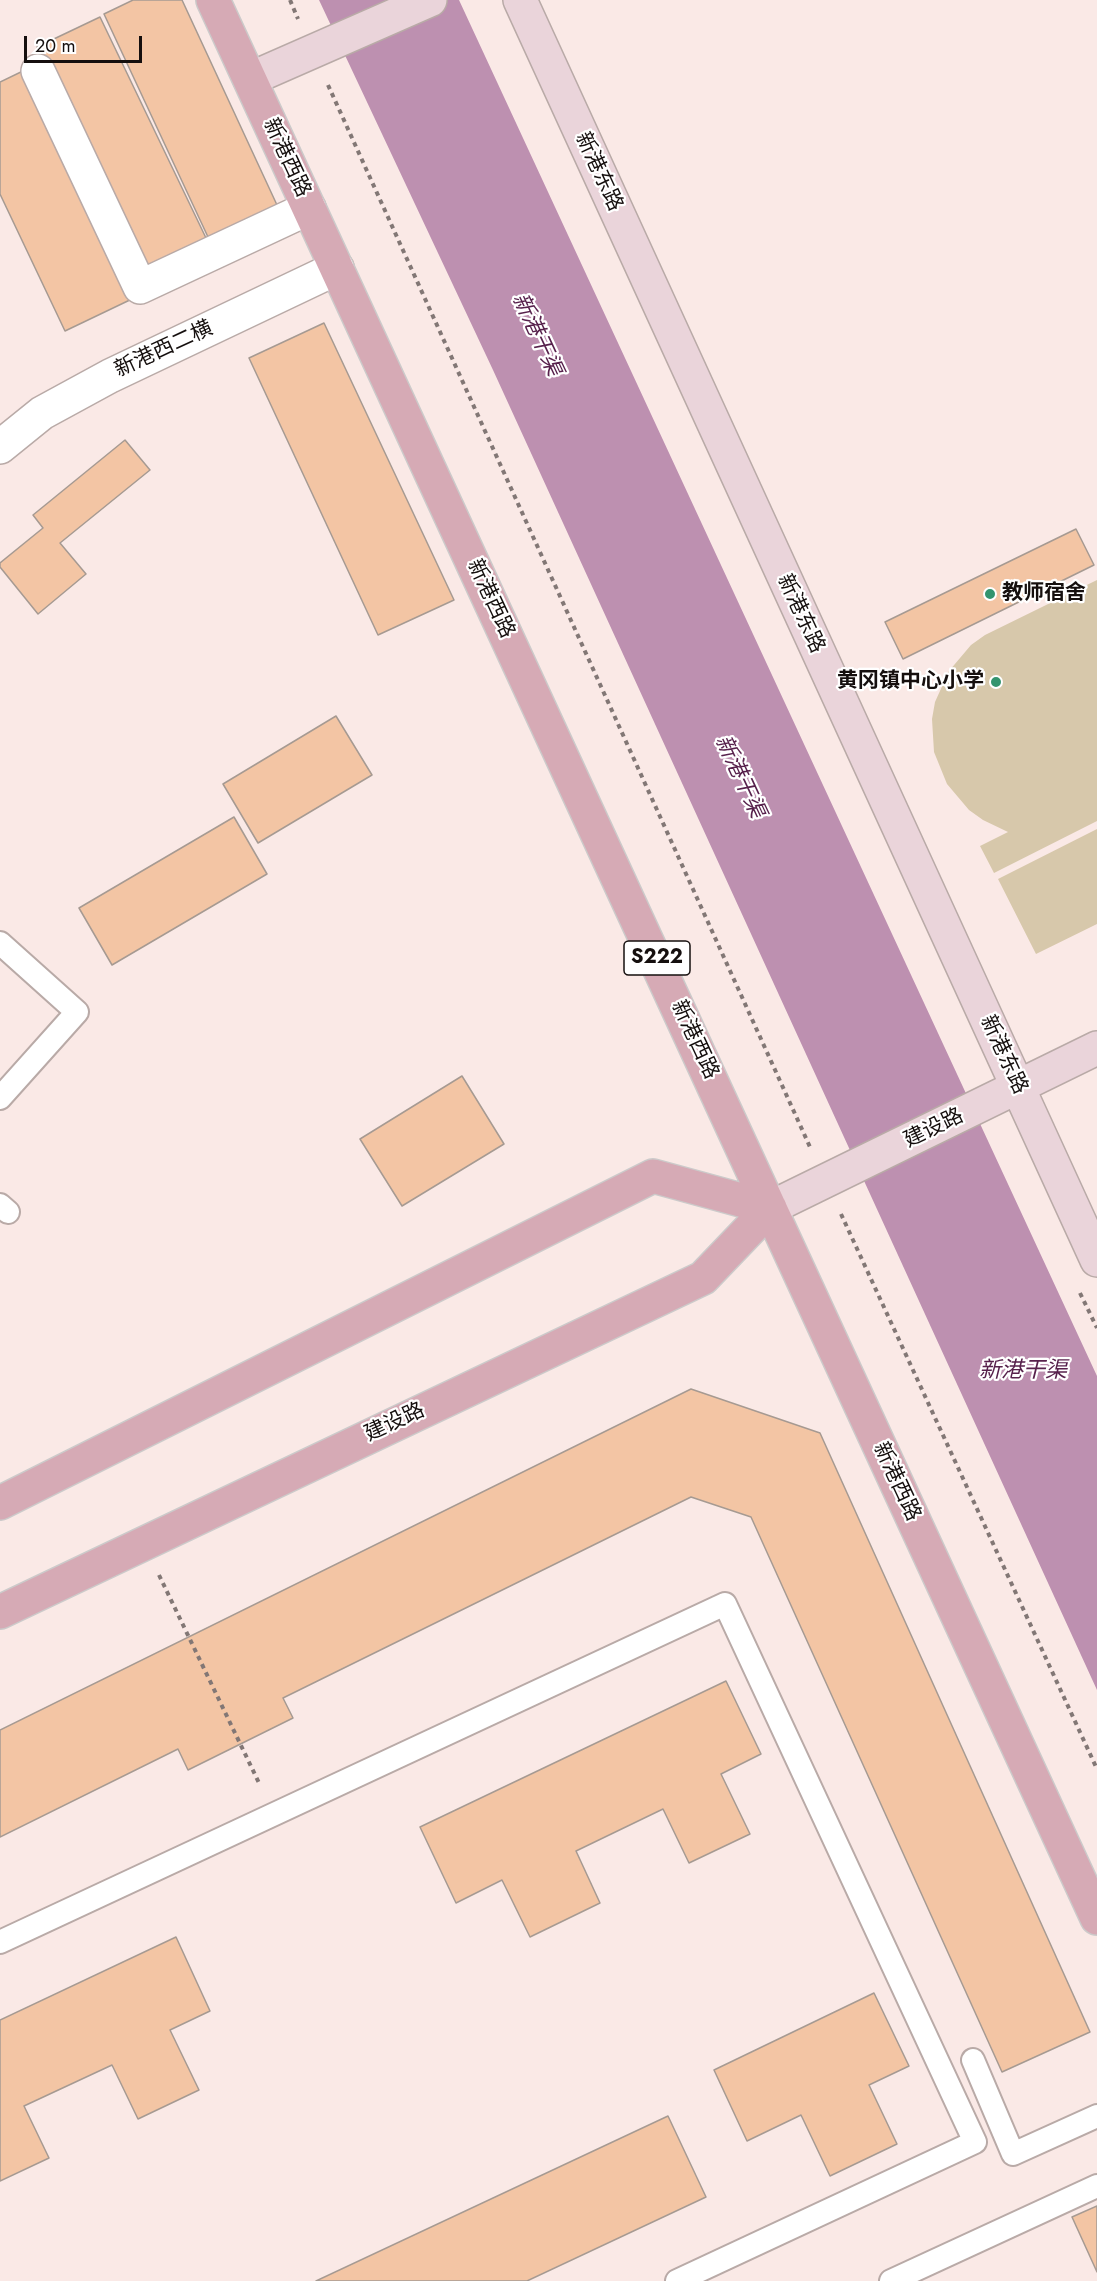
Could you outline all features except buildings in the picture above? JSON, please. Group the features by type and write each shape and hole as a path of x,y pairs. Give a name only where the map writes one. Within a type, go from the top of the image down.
{"main road":[{"name":"新港西路","path":"213,0 1097,1918"},
{"path":"250,79 314,54 430,0"},
{"name":"新港东路","path":"520,0 1097,1260"},
{"name":"建设路","path":"0,1612 143,1542 703,1278 770,1208 1097,1048"},
{"path":"0,1503 653,1176 770,1208"}],"street":[{"path":"38,71 140,287 309,208"},
{"name":"新港西二横","path":"0,447 42,413 110,376 337,268"}],"lane":[{"path":"0,943 77,1012 0,1098"},
{"path":"0,1942 725,1604 975,2142"},
{"path":"973,2060 1013,2154"},
{"path":"677,2281 975,2142 1013,2154 1097,2116"},
{"path":"891,2281 1097,2186"}],"path":[{"path":"314,54 826,1182 1097,1769"},
{"path":"143,1542 274,1814"}],"shaded area":[{"path":"1097,580 1097,821 994,873 980,846 1008,832 983,820 969,810 947,784 934,752 932,719 935,702 949,671 971,645 985,635"},
{"path":"1097,829 1097,924 1036,954 998,879"}],"water":[{"name":"新港干渠","path":"319,0 459,0 1097,1376 1097,1690 493,370"}],"place":[{"name":"教师宿舍","path":"990,594"},
{"name":"黄冈镇中心小学","path":"996,682"}]}
